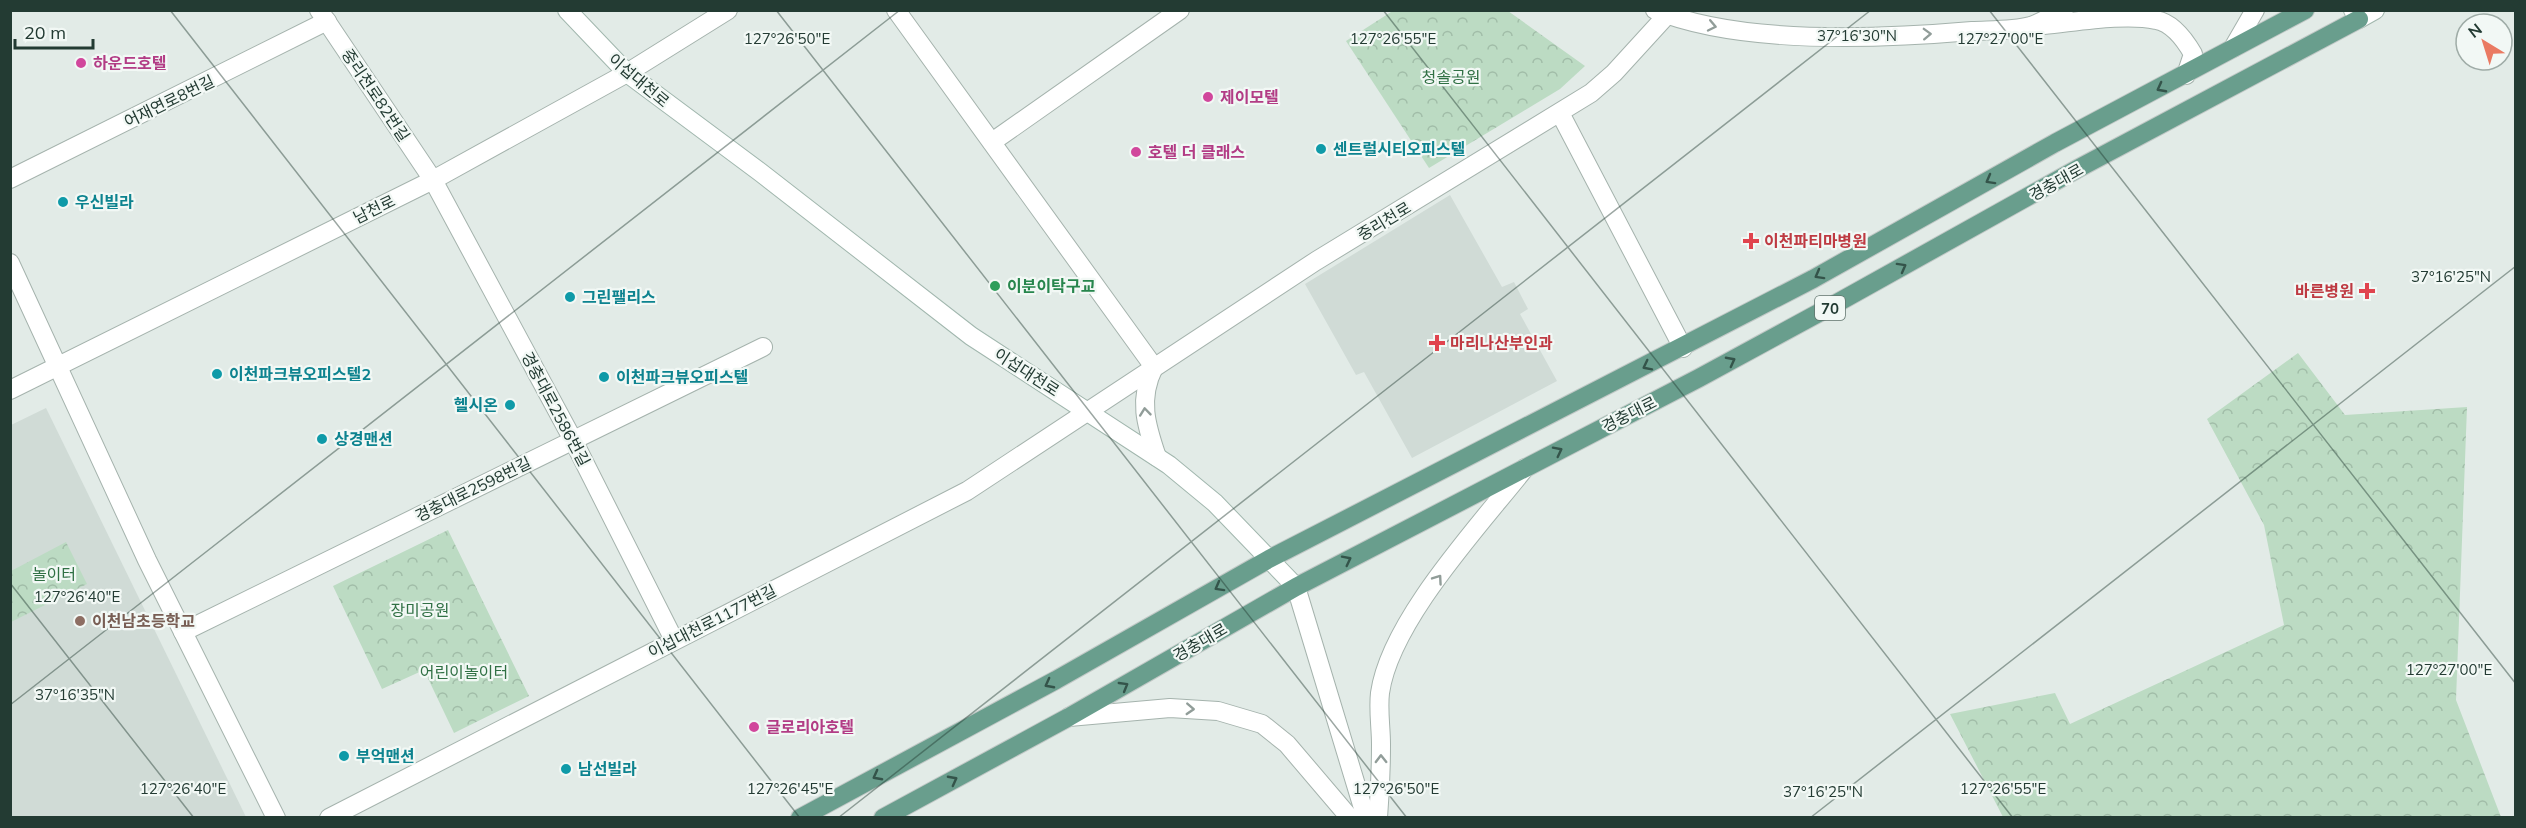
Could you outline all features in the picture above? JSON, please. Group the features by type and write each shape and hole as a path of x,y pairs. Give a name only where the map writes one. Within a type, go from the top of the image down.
{"main road":[{"name":"경충대로","path":"800,818 1056,680 1269,559 1683,348 2305,10"},
{"name":"경충대로","path":"883,818 1069,717 1296,587 1828,309 2362,13"}],"street":[{"name":"이섭대천로","path":"567,10 627,73 760,172 971,336 1157,457 1215,502 1296,587 1366,818"},
{"name":"남천로","path":"10,390 433,180 627,73 728,10"},
{"path":"896,10 1154,367 1144,394 1144,411 1157,457"},
{"path":"992,142 1180,10"},
{"name":"중리천로","path":"1087,411 1316,261 1590,93 1614,74 1661,13 1716,28 1788,36 1951,33 2030,26 2064,10"},
{"path":"2233,48 2255,10"},
{"name":"어재연로8번길","path":"10,179 323,16"},
{"name":"중리천로82번길","path":"323,16 433,180"},
{"path":"2030,26 2119,19 2158,20 2186,40 2193,54 2186,75"},
{"path":"1560,113 1683,348"},
{"name":"경충대로2586번길","path":"433,180 573,440 674,640"},
{"path":"10,263 183,632 276,818"},
{"name":"경충대로2598번길","path":"183,632 763,347"},
{"name":"이섭대천로1177번길","path":"329,818 674,640 938,508 997,473 1087,411"},
{"path":"1378,818 1381,773 1380,693 1392,651 1405,625 1446,568 1525,468"},
{"path":"1069,717 1170,708 1218,711 1262,723 1287,744 1350,818"}],"shaded area":[{"name":"마리나산부인과","path":"1450,195 1502,287 1514,282 1528,309 1520,314 1557,381 1412,458 1364,372 1356,375 1305,284"},
{"name":"이천남초등학교","path":"46,408 246,817 11,818 11,425"}],"green space":[{"name":"청솔공원","path":"1394,10 1508,11 1585,66 1560,89 1429,168 1346,41"},
{"path":"2298,353 2345,415 2467,407 2456,700 2501,817 2003,817 1950,714 2055,693 2070,724 2284,625 2264,525 2207,419"},
{"name":"장미공원","path":"448,530 529,696 454,733 424,670 382,689 333,586"},
{"name":"놀이터","path":"66,542 87,584 11,622 11,571"}],"place":[{"name":"하운드호텔","path":"81,63"},
{"name":"제이모텔","path":"1208,97"},
{"name":"센트럴시티오피스텔","path":"1321,149"},
{"name":"호텔 더 클래스","path":"1136,152"},
{"name":"우신빌라","path":"63,202"},
{"name":"이천파티마병원","path":"1751,241"},
{"name":"이분이탁구교","path":"995,286"},
{"name":"바른병원","path":"2367,291"},
{"name":"그린팰리스","path":"570,297"},
{"name":"마리나산부인과","path":"1437,343"},
{"name":"이천파크뷰오피스텔2","path":"217,374"},
{"name":"이천파크뷰오피스텔","path":"604,377"},
{"name":"헬시온","path":"510,405"},
{"name":"상경맨션","path":"322,439"},
{"name":"이천남초등학교","path":"80,621"},
{"name":"글로리아호텔","path":"754,727"},
{"name":"부억맨션","path":"344,756"},
{"name":"남선빌라","path":"566,769"}],"park label":[{"name":"어린이놀이터","path":"464,672"}]}
